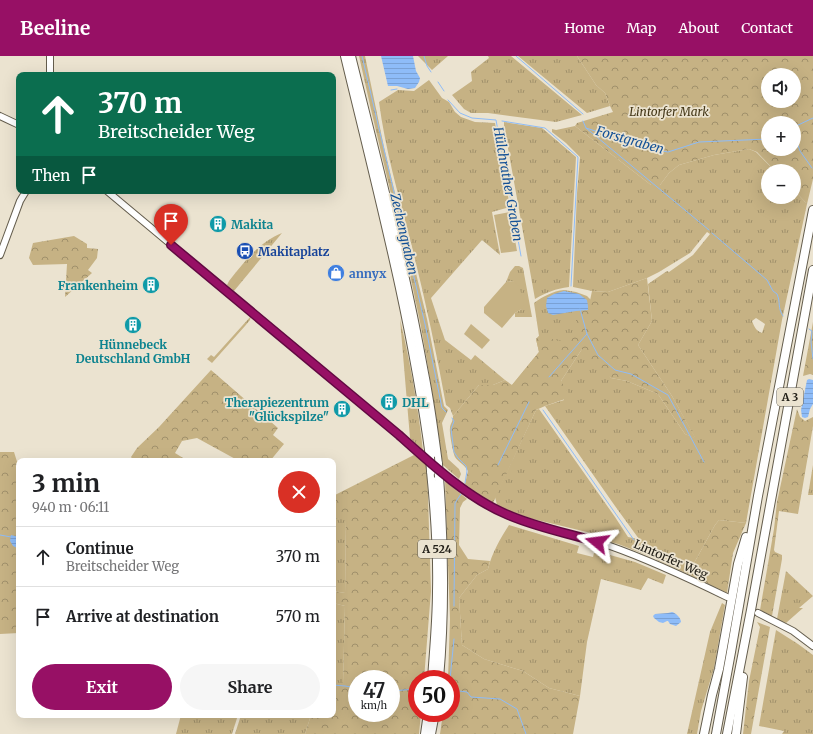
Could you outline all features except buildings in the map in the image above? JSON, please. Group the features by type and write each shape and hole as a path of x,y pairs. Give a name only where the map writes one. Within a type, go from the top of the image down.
{"highway":[{"name":"A 524","path":"345,56 387,228 409,330 432,471 436,527 437,591 433,670"},
{"name":"A 524","path":"351,56 403,269 427,387 438,464 443,551 444,592 440,670"},
{"name":"A 3","path":"716,734 758,496 813,210"},
{"name":"A 3","path":"727,734 755,611 813,270"},
{"path":"704,734 719,669 738,564 758,496"},
{"path":"736,734 755,611"},
{"path":"425,734 429,722"},
{"path":"432,722 432,734"}],"main road":[{"path":"50,56 50,72"},
{"path":"0,116 16,124"},
{"path":"20,201 21,194"},
{"path":"0,255 20,201 24,194"},
{"name":"Lintorfer Weg","path":"111,194 416,450 486,504 525,522 631,553 663,566 727,597"},
{"path":"755,611 793,631 813,646"}],"green space":[{"path":"359,56 365,56 384,147 427,319 444,406 448,410 442,423 448,459 459,469 461,474 459,479 443,465 420,322 406,255"},
{"path":"418,56 448,56 432,70"},
{"path":"488,56 511,56 582,115 556,122 488,113 471,113 464,109 452,95 472,81 471,72 489,58"},
{"path":"518,56 577,56 596,85 605,93 610,106 587,113"},
{"name":"Lintorfer Mark","path":"577,56 813,56 813,179 807,204 801,198 801,164 768,164 757,152 749,149 714,155 679,165 669,173 660,185 651,185 575,126 577,123 613,112 605,93 596,85"},
{"path":"429,80 442,98 449,102 455,112 461,117 475,122 495,123 510,207 492,212 500,255 482,240 431,298 445,340 471,360 475,355 505,380 493,385 479,385 453,416 450,408 446,405 425,301 388,154 379,102 398,90 414,91"},
{"path":"504,122 542,128 576,157 569,287 551,291 535,299 504,126"},
{"path":"575,126 651,185 660,185 669,173 679,165 714,155 749,149 756,152 768,164 761,164 761,204 801,204 801,198 807,204 782,320 746,523 719,520 688,574 657,560 651,554 649,556 618,544 590,537 591,533 533,519 497,505 495,497 536,410 539,409 628,537 639,539 545,406 564,400 561,381 582,349 611,378 627,381 658,394 685,434 695,438 672,396 638,345 652,321 648,284 667,271 669,272 693,255 710,234 707,232 690,253 647,278 608,292 592,291 573,287 580,157 552,132 552,129 556,130","holes":["756,318 765,324 762,333 754,326 752,321"]},
{"path":"510,212 517,251 501,253 494,215"},
{"path":"282,233 234,291 227,285 252,253 273,237"},
{"path":"74,236 87,244 87,248 98,249 97,258 88,270 92,273 65,297 67,264 33,265 29,258 33,243"},
{"path":"515,266 523,268 532,317 515,317 515,313 522,309 513,281 506,282 510,272"},
{"path":"647,278 652,321 638,345 672,396 696,439 685,434 658,394 627,381 611,378 590,364 582,349 561,381 571,397 536,410 493,503 465,484 468,471 455,457 450,427 453,416 479,385 493,385 505,380 512,385 539,352 536,339 539,336 565,342 576,334 576,311 588,310 592,291 608,292"},
{"path":"513,281 519,286 524,303 522,309 515,313 502,328 484,313 484,307 506,282"},
{"path":"564,290 587,296 600,309 527,396 512,385 539,352 536,339 539,336 534,303 548,295"},
{"path":"251,316 250,320 212,363 207,359 211,355 214,357"},
{"path":"400,319 419,417 423,451 410,438"},
{"path":"813,322 813,375 810,374 803,376"},
{"path":"471,324 490,340 482,349 464,334"},
{"path":"211,370 278,428 273,435 284,444 272,458 234,458 197,438 182,441 175,453 183,458 132,458 137,448 159,427"},
{"path":"797,409 800,417 805,421 813,417 813,426 798,514 779,511 774,550 782,555 782,559 772,616 760,610 774,529 777,502"},
{"path":"0,452 14,452 16,458 16,633 0,634"},
{"path":"414,455 427,465 431,591 425,670 408,670 408,722 420,722 419,734 305,734 310,718 336,718 336,684 343,684 345,606 336,604 336,592 345,593 346,520 336,518 336,494"},
{"path":"813,465 813,495 808,495"},
{"path":"445,481 467,499 463,502 460,508 459,545 468,559 490,561 488,569 477,575 459,598 462,645 484,659 523,671 549,688 580,696 573,734 440,734 442,722 460,722 460,670 448,670 450,619"},
{"path":"336,518 346,519 345,593 336,592"},
{"path":"719,520 746,523 733,553 727,593 688,574"},
{"path":"509,525 579,546 577,553 593,557 594,553 610,555 635,562 666,575 663,584 648,578 641,590 601,579 587,642 580,696 549,688 523,671 484,659 462,645 459,598 477,575 488,569 497,546"},
{"path":"786,571 813,596 799,608 803,608 786,623 777,619"},
{"path":"722,603 725,605 714,668 701,711 697,734 687,734 710,632"},
{"path":"336,604 345,606 343,685 336,684"},
{"path":"757,622 770,627 751,734 743,734 749,681 760,627"},
{"path":"776,630 813,655 813,734 782,734 784,731 759,726"},
{"path":"180,718 237,718 232,734 176,734"},
{"path":"240,718 310,718 305,734 235,734"}],"water":[{"path":"381,56 413,56 416,71 420,78 415,88 408,89 397,86 388,86"},
{"path":"564,291 579,294 587,300 588,310 553,315 548,313 546,306 547,298"},
{"path":"807,380 813,380 813,404 808,417 805,418 802,417 801,410"},
{"path":"11,535 16,536 16,548 13,546 10,541"},
{"path":"675,613 681,620 681,622 676,626 670,624 668,621 663,623 659,622 653,616 655,614"}],"waterway":[{"name":"Zechengraben","path":"362,56 425,324 442,408 446,412"},
{"name":"Hülchrather Graben","path":"424,56 427,66 431,72"},
{"path":"516,56 583,114"},
{"name":"Hülchrather Graben","path":"438,82 444,91"},
{"path":"391,90 397,89"},
{"name":"Hülchrather Graben","path":"448,100 460,113 472,118 496,120 521,256"},
{"name":"Forstgraben","path":"801,124 813,118"},
{"path":"502,121 545,128 578,157 571,286"},
{"path":"583,121 586,128 709,230"},
{"name":"Forstgraben","path":"586,128 651,149 668,152 699,142 761,139"},
{"path":"801,152 812,168"},
{"path":"712,233 767,280 773,291 777,294 780,310 783,316"},
{"path":"580,309 587,334 598,355 615,370 631,374 668,395 704,462"},
{"path":"809,329 812,331 811,342 813,359"},
{"path":"549,377 587,334"},
{"path":"498,465 529,402"},
{"path":"543,410 634,540"},
{"name":"Zechengraben","path":"452,418 454,421 451,429 454,452 466,466 467,471 465,483"},
{"name":"Zechengraben","path":"454,606 455,503 461,494"},
{"path":"0,535 11,537"},
{"path":"451,670 454,639"},
{"path":"336,685 348,686"},
{"path":"400,690 408,690"},
{"path":"460,691 467,692 471,697 500,699 517,709 526,734"}],"place":[{"name":"Makita","path":"218,224"},
{"name":"Makitaplatz","path":"245,251"},
{"name":"annyx","path":"336,273"},
{"name":"Frankenheim","path":"151,285"},
{"name":"Hünnebeck Deutschland GmbH","path":"133,325"},
{"name":"DHL","path":"389,402"},
{"name":"Therapiezentrum \"Glückspilze\"","path":"342,409"}],"route":[{"path":"171,245 457,484 486,504 525,522 597,542"}]}
